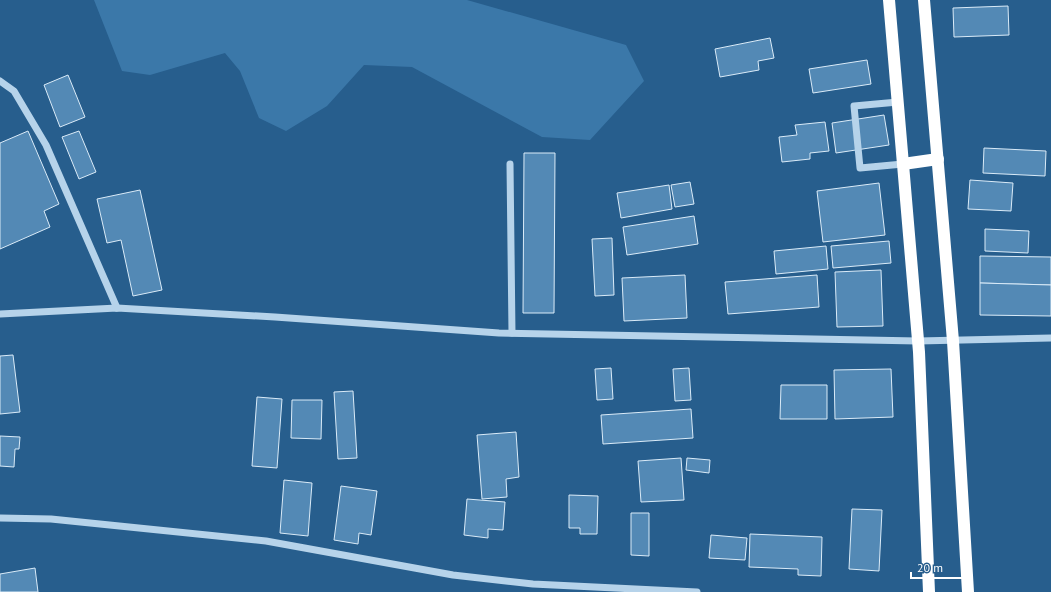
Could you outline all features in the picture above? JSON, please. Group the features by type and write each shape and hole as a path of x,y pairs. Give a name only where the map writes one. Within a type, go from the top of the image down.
{"highway":[{"path":"889,0 918,341 929,592"},
{"path":"924,0 953,341 968,592"},
{"path":"903,164 938,159"}],"street":[{"path":"0,81 14,92 46,145 117,308"},
{"path":"898,102 854,106 860,168 903,164"},
{"path":"510,164 512,333"},
{"path":"0,314 117,308 512,333 918,341 1051,338"},
{"path":"0,518 51,519 266,541 453,575 532,584 697,592"}],"shaded area":[{"path":"94,0 467,0 626,45 644,81 590,140 542,137 412,67 364,65 327,106 286,131 259,118 240,71 225,53 150,75 122,71"}],"building":[{"path":"1008,6 1009,35 954,37 953,8"},
{"path":"770,38 774,58 758,61 759,70 720,77 715,49"},
{"path":"867,60 871,84 813,93 809,69"},
{"path":"68,75 85,117 60,127 44,85"},
{"path":"884,115 889,145 836,153 832,123"},
{"path":"825,122 829,151 810,153 810,159 782,162 779,137 797,135 795,125"},
{"path":"28,131 59,204 44,211 50,227 0,249 0,143"},
{"path":"79,131 96,172 79,179 62,137"},
{"path":"984,148 1046,151 1045,176 983,173"},
{"path":"524,153 555,153 554,313 523,313"},
{"path":"970,180 1013,183 1011,211 968,209"},
{"path":"690,182 694,204 675,207 671,185"},
{"path":"879,183 885,235 823,242 817,191"},
{"path":"669,185 672,209 621,218 617,193"},
{"path":"140,190 162,290 133,296 121,240 107,243 97,199"},
{"path":"694,216 698,244 627,255 623,227"},
{"path":"985,229 1029,231 1028,253 985,251"},
{"path":"612,238 614,295 595,296 592,239"},
{"path":"889,241 891,263 833,268 831,246"},
{"path":"826,246 828,269 776,274 774,251"},
{"path":"980,256 1051,257 1051,285 980,283"},
{"path":"881,270 883,326 837,327 835,272"},
{"path":"685,275 687,318 624,321 622,278"},
{"path":"817,275 819,307 728,314 725,282"},
{"path":"980,283 1051,285 1051,316 980,315"},
{"path":"13,355 20,412 0,414 0,356"},
{"path":"611,368 613,399 597,400 595,369"},
{"path":"689,368 691,400 675,401 673,369"},
{"path":"891,369 893,417 835,419 834,370"},
{"path":"781,385 827,385 827,419 780,419"},
{"path":"353,391 357,458 338,459 334,392"},
{"path":"257,397 282,399 277,468 252,466"},
{"path":"292,400 322,400 321,439 291,438"},
{"path":"691,409 693,438 603,444 601,415"},
{"path":"516,432 519,477 506,479 507,497 482,499 477,435"},
{"path":"0,436 20,437 19,449 15,449 14,467 0,466"},
{"path":"681,458 684,500 641,502 638,461"},
{"path":"687,458 710,460 709,473 686,470"},
{"path":"284,480 312,483 308,536 280,533"},
{"path":"341,486 377,491 371,535 359,533 358,544 334,540"},
{"path":"569,495 598,496 597,534 580,534 580,528 569,528"},
{"path":"467,499 505,502 503,530 488,529 488,538 464,535"},
{"path":"852,509 882,510 879,571 849,569"},
{"path":"631,513 649,513 649,556 631,555"},
{"path":"750,534 822,537 821,576 798,575 798,569 749,567"},
{"path":"711,535 747,538 745,560 709,558"},
{"path":"35,568 38,592 0,592 0,574"}]}
